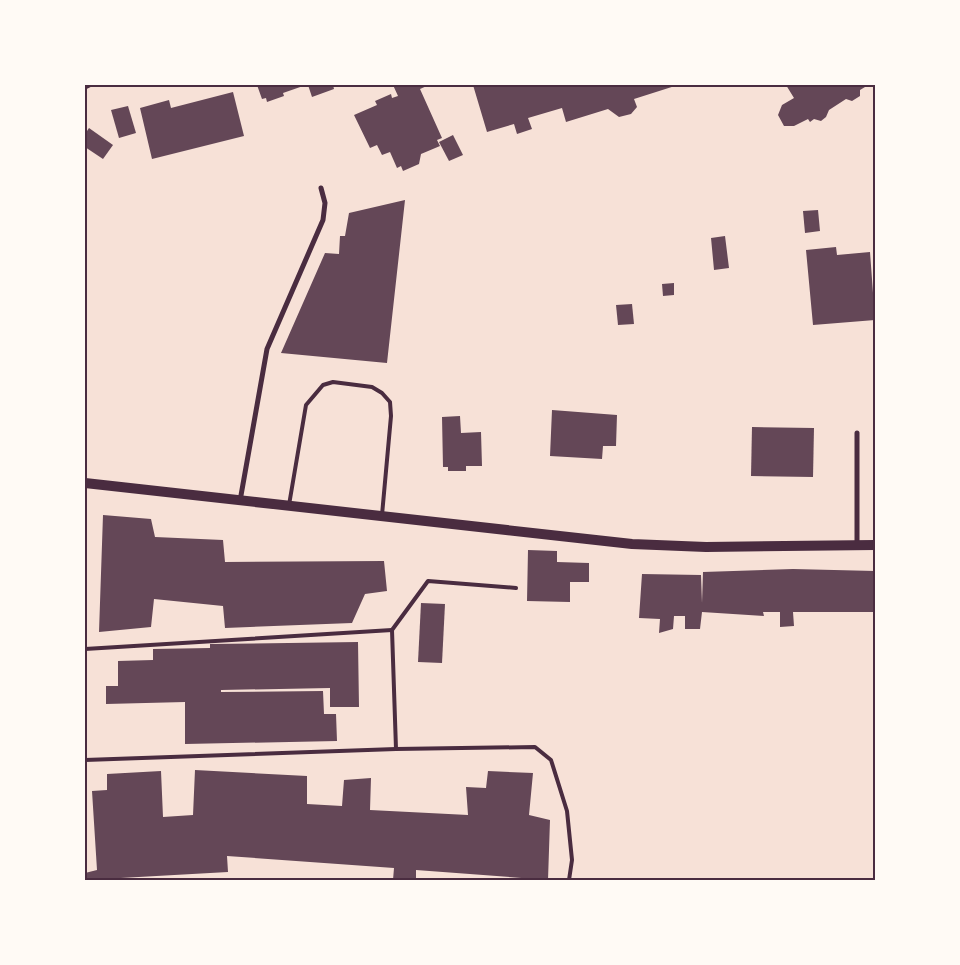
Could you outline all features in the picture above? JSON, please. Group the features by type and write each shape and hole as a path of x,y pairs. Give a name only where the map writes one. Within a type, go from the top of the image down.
{"main road":[{"path":"85,483 632,544 706,547 875,545"}],"street":[{"path":"85,87 90,85"},
{"path":"240,501 267,349 323,220 325,203 321,188"},
{"path":"857,433 857,546"}],"lane":[{"path":"289,505 306,405 323,385 333,382 372,387 382,393 390,402 391,416 382,515"},
{"path":"396,749 392,630 428,581 516,588"},
{"path":"85,649 392,630"},
{"path":"85,760 396,749 535,747 551,760 567,811 572,860 568,880"}],"building":[{"path":"257,85 306,85 283,93 284,96 267,102 266,98 262,99"},
{"path":"308,85 333,85 334,89 312,97"},
{"path":"393,85 429,85 420,89 442,138 437,140 440,146 421,154 419,164 403,171 401,166 397,168 390,152 382,155 377,145 370,148 354,115 377,105 375,101 391,94 392,98 398,96"},
{"path":"473,85 678,85 634,99 637,107 631,114 619,117 608,109 566,122 562,108 528,118 532,129 517,134 514,124 487,132"},
{"path":"786,85 864,85 865,87 860,90 860,96 852,101 846,99 829,110 826,117 821,121 814,119 810,122 808,119 794,126 784,126 778,115 782,105 794,98"},
{"path":"233,92 244,136 152,159 140,108 169,100 171,108"},
{"path":"128,106 136,133 119,138 111,110"},
{"path":"89,128 113,145 103,159 85,147 85,134"},
{"path":"453,135 463,155 449,161 439,142"},
{"path":"405,200 387,363 281,353 325,253 339,254 340,236 345,236 349,213"},
{"path":"818,210 820,231 805,233 803,211"},
{"path":"725,236 729,268 714,270 711,238"},
{"path":"836,247 837,255 870,252 875,320 813,325 806,250"},
{"path":"674,283 674,295 663,296 662,284"},
{"path":"632,304 634,324 618,325 616,305"},
{"path":"552,410 617,415 616,446 603,446 602,459 550,456"},
{"path":"460,416 461,433 481,432 482,466 466,466 466,471 448,471 448,467 443,467 442,417"},
{"path":"752,427 814,428 813,477 751,476"},
{"path":"103,515 151,519 155,537 223,540 225,562 384,561 387,591 365,594 352,623 225,628 223,606 154,599 151,627 99,632"},
{"path":"528,550 557,551 557,562 589,563 589,582 570,582 570,602 527,601"},
{"path":"793,569 875,571 875,612 793,612 794,626 780,627 780,612 763,612 764,616 702,612 700,629 685,629 685,616 674,616 673,629 659,633 660,619 639,618 642,574 701,575 702,603 703,572"},
{"path":"421,603 445,604 442,663 418,662"},
{"path":"358,642 359,707 330,707 330,688 221,690 221,692 323,691 324,714 336,714 337,741 185,744 185,702 106,704 106,686 118,686 118,661 153,660 153,649 210,648 210,644"},
{"path":"195,770 307,776 307,804 342,806 344,780 371,778 370,810 468,815 466,787 486,788 488,771 533,773 529,815 550,820 548,880 416,870 416,880 393,880 394,868 227,856 228,872 85,880 85,873 97,870 92,791 107,790 107,774 161,771 163,817 193,815"}]}
